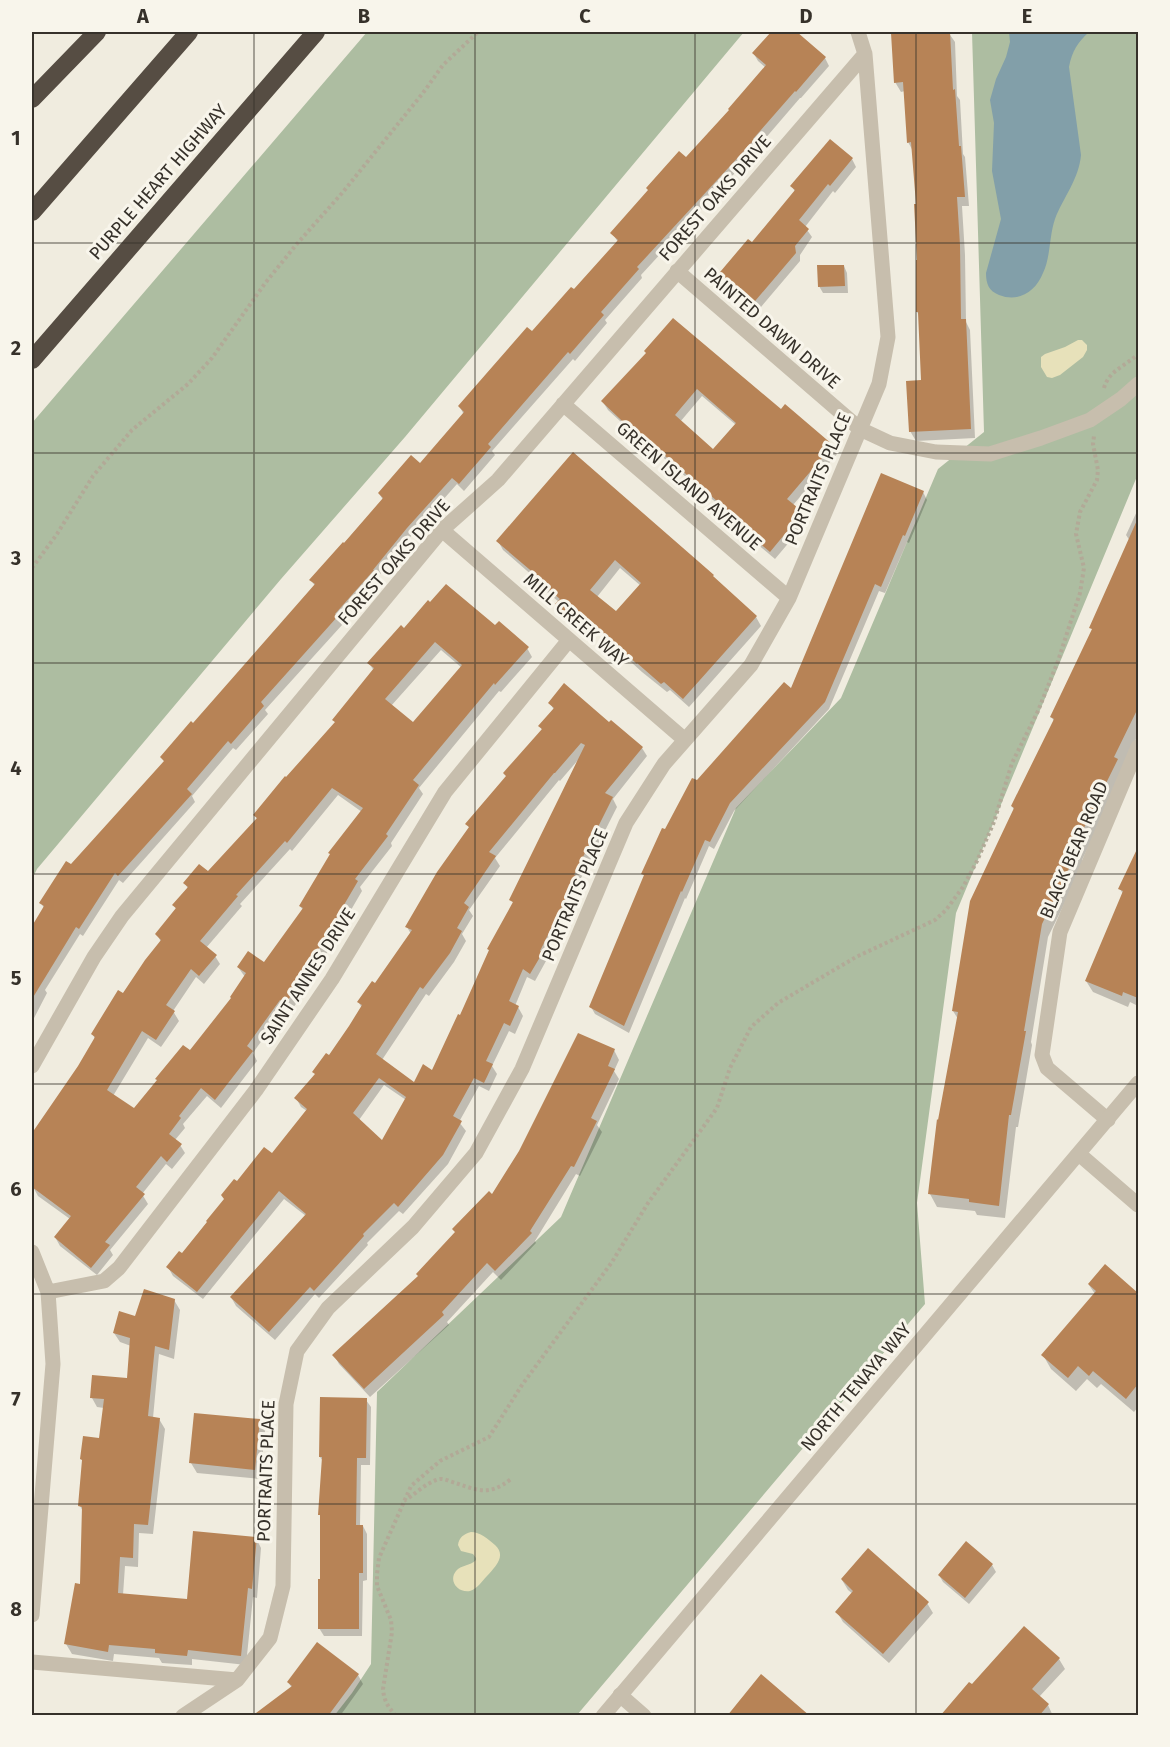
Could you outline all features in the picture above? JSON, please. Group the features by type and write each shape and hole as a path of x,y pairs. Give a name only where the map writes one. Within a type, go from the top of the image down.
{"highway":[{"path":"32,99 97,32"},
{"path":"32,212 189,32"},
{"name":"PURPLE HEART HIGHWAY","path":"32,360 316,32"}],"street":[{"name":"PORTRAITS PLACE","path":"183,1716 237,1680 270,1638 283,1586 286,1404 297,1351 328,1308 413,1227 476,1153 522,1069 626,823 664,764 751,665 789,598 861,429 879,384 888,338 865,54 858,32"},
{"name":"FOREST OAKS DRIVE","path":"32,1066 94,957 122,916 442,531 498,480 865,54"},
{"name":"PAINTED DAWN DRIVE","path":"677,271 861,429 890,443 936,452 990,454 1090,420 1138,384"},
{"name":"GREEN ISLAND AVENUE","path":"563,404 789,598"},
{"name":"MILL CREEK WAY","path":"442,531 685,740"},
{"name":"SAINT ANNES DRIVE","path":"48,1292 104,1281 120,1268 256,1090 320,997 445,792 569,640"},
{"name":"BLACK BEAR ROAD","path":"1108,1120 1047,1068 1042,1054 1060,932 1138,747"},
{"name":"NORTH TENAYA WAY","path":"603,1716 1138,1083"},
{"path":"1079,1154 1138,1205"},
{"path":"32,1252 48,1292 53,1364 32,1615"},
{"path":"32,1662 237,1680"},
{"path":"620,1695 644,1716"}],"path":[{"path":"32,568 57,534 93,476 132,430 188,384 212,358 266,282 296,245 343,192 443,65 478,32"},
{"path":"396,1716 387,1706 384,1697 383,1689 392,1632 391,1620 377,1586 376,1574 379,1558 411,1486 440,1461 489,1437 522,1385 612,1262 648,1203 717,1108 730,1068 751,1027 778,1003 847,962 934,920 946,910 963,887 994,822 1012,763 1038,711 1058,661 1080,593 1084,568 1076,534 1080,512 1097,480 1098,470 1093,444 1097,415 1106,381 1117,368 1130,362 1138,354"},
{"path":"32,756 32,768"},
{"path":"404,1502 437,1479 444,1479 482,1491 489,1491 511,1479"}],"green space":[{"path":"367,32 744,32 405,437 281,579 37,869 32,879 32,423"},
{"path":"972,32 1138,32 1138,474 956,913 917,1203 925,1304 577,1715 334,1716 371,1664 377,1392 561,1217 736,808 841,698 938,469 984,432"}],"sand":[{"path":"1082,340 1087,345 1083,357 1060,375 1047,377 1041,367 1041,357"},
{"path":"471,1532 487,1538 498,1549 500,1557 479,1585 473,1590 466,1591 455,1586 453,1579 458,1569 476,1560 473,1554 461,1551 458,1545 462,1536"}],"water":[{"path":"1009,32 1089,32 1076,47 1069,67 1081,155 1080,164 1055,219 1046,266 1040,279 1026,294 1013,297 999,295 990,289 986,273 1001,219 992,171 994,123 990,100 1006,57 1010,42"}],"building":[{"path":"771,32 797,32 826,57 754,140 637,267 639,269 601,312 604,315 570,354 568,352 488,444 491,447 459,484 452,478 407,528 335,614 338,616 261,702 264,706 231,744 228,741 187,789 192,794 118,876 115,873 79,929 76,927 32,999 32,926 44,906 39,903 66,861 71,864 164,761 160,757 191,721 193,723 315,584 309,580 383,498 378,493 411,455 420,463 464,412 458,406 527,327 532,331 571,287 574,289 618,240 610,233 648,190 646,188 679,151 686,157 729,110 766,65 752,53"},
{"path":"950,32 953,90 955,89 965,197 957,197 961,319 966,319 971,429 909,432 906,381 921,380 918,312 916,312 917,260 914,204 916,204 911,142 907,143 903,82 894,83 891,33"},
{"path":"830,139 853,158 799,220 809,229 795,246 796,253 750,307 715,278 748,239 752,242 795,190 790,186"},
{"path":"817,265 844,265 845,286 818,287"},
{"path":"673,318 781,409 785,404 833,445 787,499 803,512 770,552 730,518 733,515 640,434 638,436 601,401 646,353 644,351","holes":["697,389 736,423 713,449 675,415"]},
{"path":"573,452 714,575 757,616 683,699 664,682 661,684 637,664 581,613 575,620 555,604 560,599 540,582 542,580 496,541","holes":["615,560 641,583 616,611 590,590"]},
{"path":"881,473 924,491 905,536 903,535 881,587 875,584 825,702 730,803 710,842 705,840 624,1026 589,1007 644,875 641,874 662,828 665,829 692,778 697,780 784,682 791,688"},
{"path":"1138,518 1138,708 1114,757 1118,759 1074,848 1078,850 1042,924 1024,1031 1026,1031 1011,1115 1009,1115 999,1206 969,1202 969,1199 928,1194 937,1119 958,1012 952,1011 970,901 1014,808 1011,806 1054,719 1050,717 1092,629 1089,628"},
{"path":"446,584 495,625 499,621 529,647 495,685 494,683 413,780 419,785 386,834 388,836 355,879 358,881 328,932 330,933 294,983 298,985 286,1003 280,1000 247,1046 253,1051 215,1100 201,1088 179,1116 181,1118 169,1134 182,1144 167,1162 161,1156 136,1187 145,1194 105,1242 110,1245 91,1268 54,1237 71,1216 32,1187 32,1133 78,1066 95,1037 91,1034 118,990 123,993 161,940 155,934 176,908 172,905 188,887 183,883 199,864 208,871 257,818 253,815 335,722 332,720 374,668 367,663 401,625 404,628 428,600 430,602","holes":["435,642 462,665 413,722 385,699","332,788 363,808 328,853 330,854 299,906 303,908 264,962 248,951 237,967 246,973 231,998 190,1050 183,1045 134,1108 107,1090 142,1031 156,1040 175,1011 166,1005 191,969 199,976 217,955 200,941 238,896 236,895 285,841 287,843"]},
{"path":"564,683 609,722 611,720 643,747 605,793 613,797 574,875 577,876 540,951 543,952 530,974 523,969 509,1001 519,1006 510,1026 504,1023 486,1061 493,1064 484,1083 474,1078 453,1116 462,1121 443,1155 398,1207 394,1203 363,1234 364,1236 314,1291 310,1287 269,1332 230,1297 306,1214 279,1191 197,1292 166,1267 179,1251 182,1253 207,1222 224,1199 221,1195 234,1179 237,1181 264,1147 272,1153 307,1109 294,1098 315,1074 312,1072 326,1053 329,1055 362,1005 357,1002 372,981 375,983 412,930 405,927 437,872 469,827 465,824 506,776 503,773 542,729 538,726 554,708 548,703","holes":["581,743 585,745 509,900 513,902 487,949 489,950 460,1015 458,1014 432,1070 423,1064 414,1082 376,1054 420,987 423,989 450,953 462,931 457,928 469,907 464,903 496,856 489,852","379,1078 406,1097 382,1140 353,1113"]},
{"path":"1138,847 1138,998 1123,992 1122,996 1085,981 1123,891 1118,889"},
{"path":"578,1033 615,1049 608,1066 615,1069 591,1118 597,1121 574,1167 571,1166 530,1231 532,1233 495,1271 487,1263 442,1312 444,1315 364,1389 332,1355 418,1276 416,1274 455,1232 452,1229 489,1191 492,1194 519,1151"},
{"path":"1105,1264 1138,1293 1138,1384 1126,1399 1093,1371 1089,1376 1078,1366 1068,1378 1041,1355 1096,1291 1088,1284"},
{"path":"144,1289 175,1299 169,1350 155,1346 148,1416 160,1418 148,1525 134,1524 133,1558 120,1557 118,1593 187,1599 193,1531 257,1537 252,1589 248,1588 241,1656 188,1650 187,1656 155,1653 155,1649 109,1645 108,1652 64,1644 75,1583 80,1584 82,1507 78,1506 83,1436 99,1438 104,1399 90,1398 92,1375 127,1378 130,1338 113,1333 119,1311 135,1316"},
{"path":"320,1397 367,1398 366,1458 357,1458 356,1525 363,1525 363,1573 359,1573 359,1629 318,1629 320,1515 318,1515 322,1457 319,1457"},
{"path":"194,1413 260,1419 255,1470 189,1463"},
{"path":"966,1541 993,1564 965,1598 938,1575"},
{"path":"868,1548 929,1602 883,1654 835,1612 853,1591 841,1579"},
{"path":"1024,1626 1060,1658 1032,1689 1049,1704 1039,1716 940,1716 969,1682 972,1684"},
{"path":"317,1642 359,1674 328,1716 252,1716 292,1686 287,1682"},
{"path":"761,1674 810,1716 727,1716"}]}
